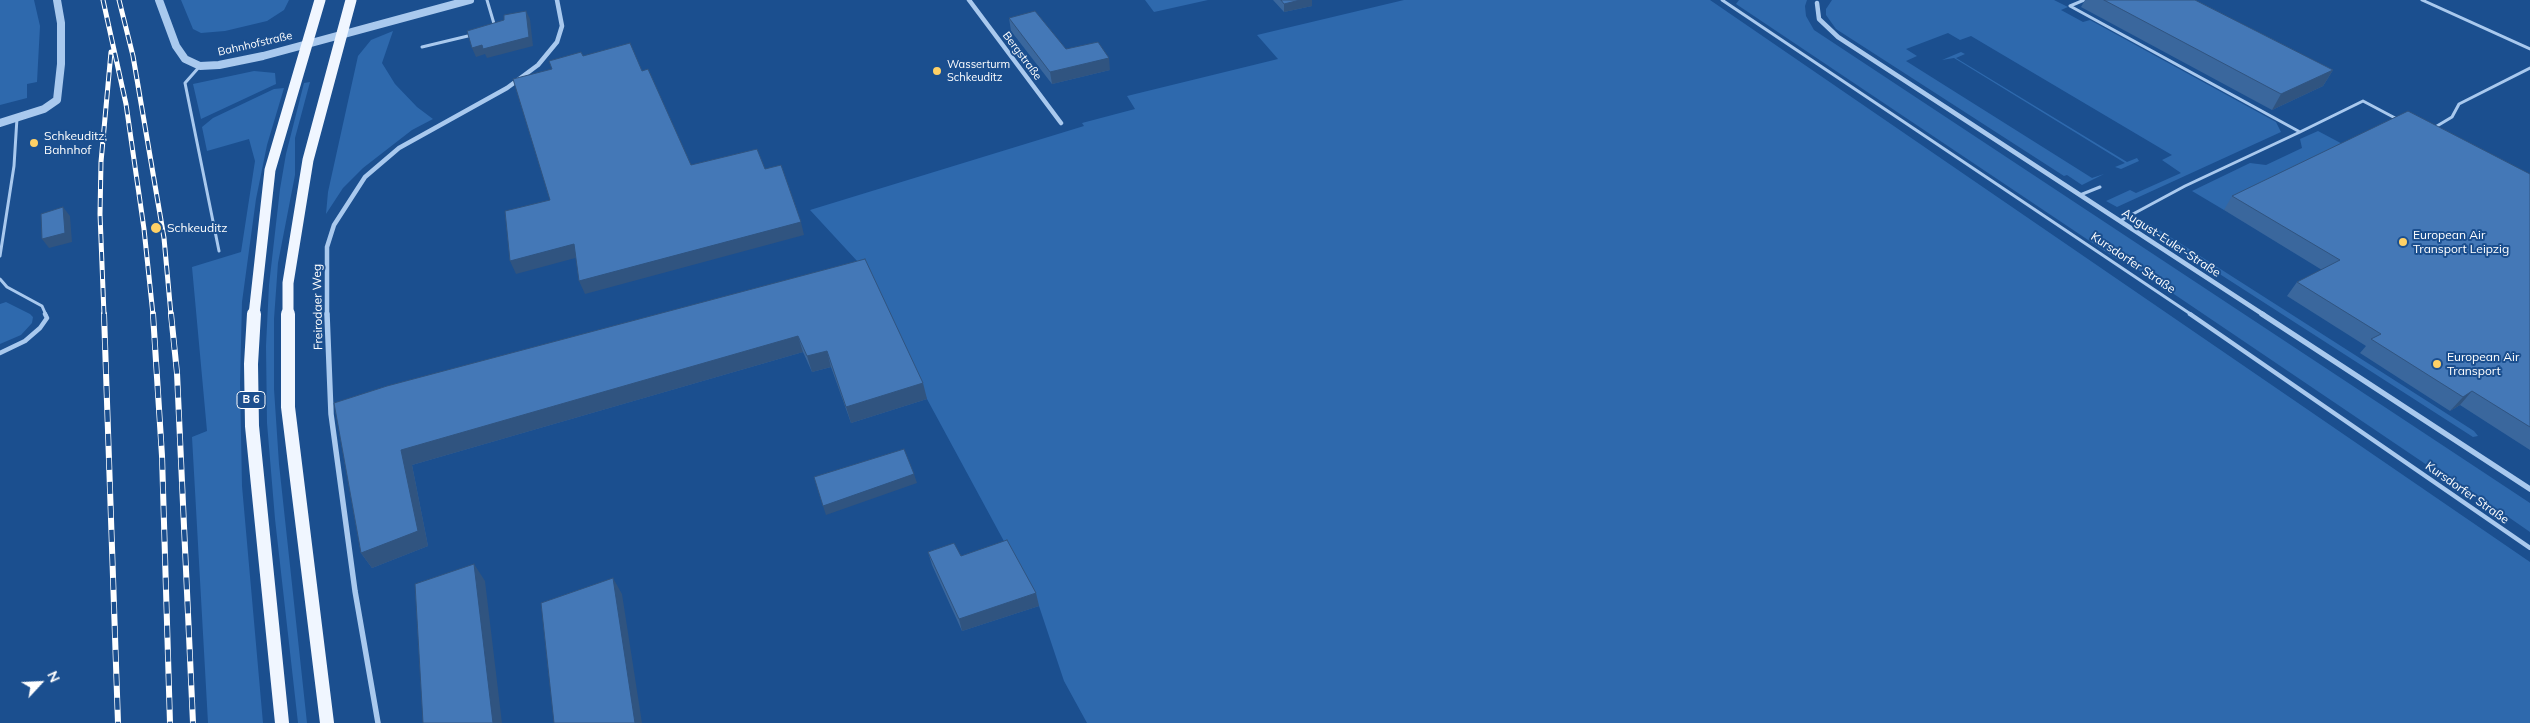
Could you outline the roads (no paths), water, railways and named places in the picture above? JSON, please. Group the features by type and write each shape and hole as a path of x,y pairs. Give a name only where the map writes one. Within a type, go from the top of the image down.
{"main road":[{"name":"B 6","path":"282,723 252,426 251,364 255,294 270,170 320,0"},
{"path":"327,723 288,407 288,283 308,160 351,0"}],"street":[{"path":"0,123 44,109 57,100 61,64 62,23 57,0"},
{"path":"159,0 176,46 185,58 200,66"},
{"name":"Bahnhofstraße","path":"200,66 244,60 470,0"},
{"name":"Freirodaer Weg","path":"378,723 355,591 331,414 326,297 327,247 334,225 365,177 399,148 507,88 538,65 557,42 562,26 557,0"},
{"name":"Bergstraße","path":"969,0 1062,123"},
{"name":"August-Euler-Straße","path":"1819,2 1816,10 1819,19 1825,27 1838,37 2530,489"}],"lane":[{"path":"486,31 495,29 487,0"},
{"name":"Kursdorfer Straße","path":"1722,0 2166,297 2530,548"},
{"path":"2084,0 2070,6 2300,132"},
{"path":"2422,0 2530,49"},
{"path":"422,47 477,34"},
{"path":"200,66 185,83 219,251"},
{"path":"2424,133 2447,121 2459,104 2530,68"},
{"path":"2120,222 2184,186 2363,101 2398,119"},
{"path":"0,256 14,166 17,118"},
{"path":"2080,195 2100,187"},
{"path":"0,279 7,287 42,306 46,318 40,328 25,341 0,352"}],"railway":[{"path":"103,0 126,104 144,229 153,315"},
{"path":"119,0 133,56 164,238 171,315"},
{"path":"104,315 100,214 101,162 111,52"},
{"path":"104,314 118,723"},
{"path":"153,314 162,456 170,723"},
{"path":"171,314 177,373 193,723"}],"place":[{"name":"Wasserturm Schkeuditz","path":"937,71"},
{"name":"Schkeuditz, Bahnhof","path":"34,143"},
{"name":"Schkeuditz","path":"156,228"},
{"name":"European Air Transport Leipzig","path":"2403,242"},
{"name":"European Air Transport","path":"2437,364"}]}
